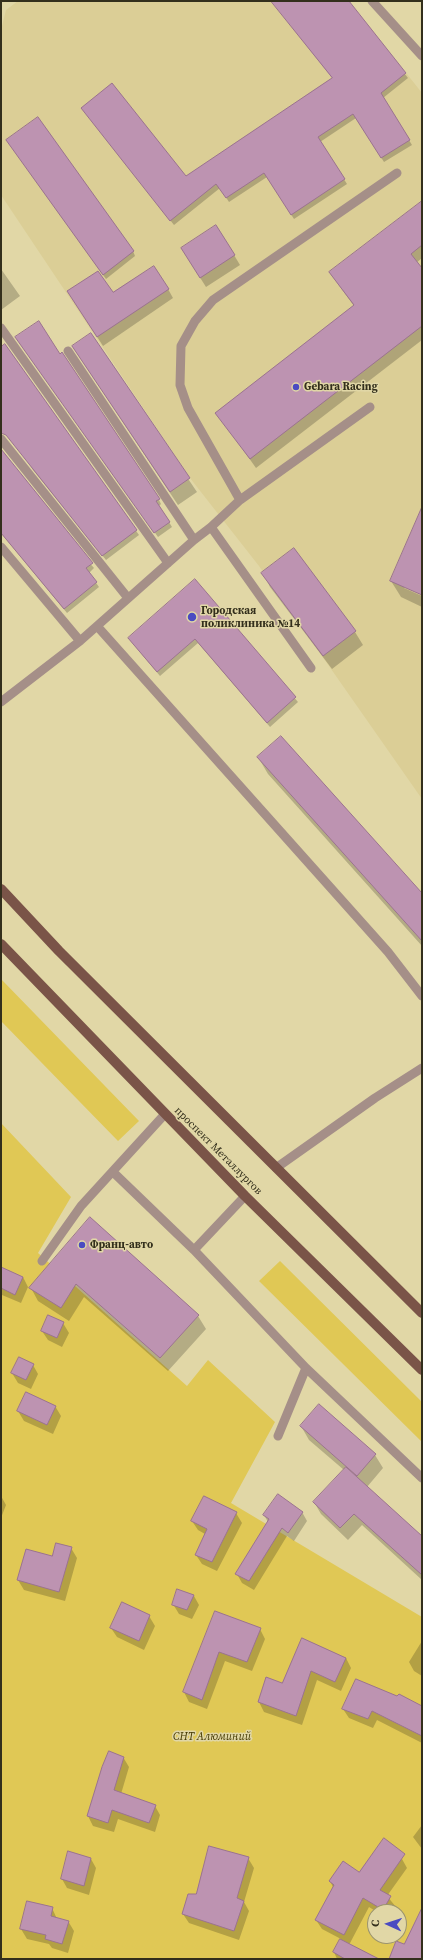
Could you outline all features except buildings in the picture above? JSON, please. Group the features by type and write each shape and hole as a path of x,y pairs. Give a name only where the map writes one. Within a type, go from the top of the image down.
{"main road":[{"path":"1,889 59,951 422,1313"},
{"name":"проспект Металлургов","path":"1,944 245,1196 422,1370"}],"lane":[{"path":"372,1 422,56"},
{"path":"240,500 188,408 180,385 181,346 194,321 213,300 397,173"},
{"path":"1,328 168,563"},
{"path":"68,351 194,540"},
{"path":"1,702 80,641 240,500 370,407"},
{"path":"1,439 128,598"},
{"path":"211,527 311,668"},
{"path":"1,547 80,641"},
{"path":"97,626 388,952 422,996"},
{"path":"276,1168 375,1098 422,1068"},
{"path":"42,1261 81,1206 164,1114"},
{"path":"113,1172 194,1250 306,1368 422,1478"},
{"path":"194,1250 245,1196"},
{"path":"278,1436 306,1368"}],"shaded area":[{"path":"18,1 349,1 422,93 422,799 259,566 190,478 1,195 1,30 6,10"}],"green space":[{"path":"1,979 139,1121 118,1141 1,1021"},
{"name":"СНТ Алюминий","path":"1,1123 71,1197 38,1253 187,1386 208,1360 275,1422 231,1503 422,1617 422,1959 1,1959"},
{"path":"280,1261 422,1402 422,1442 259,1281"}],"place":[{"name":"Gebara Racing","path":"296,387"},
{"name":"Городская поликлиника №14","path":"192,617"},
{"name":"Франц-авто","path":"82,1245"}]}
